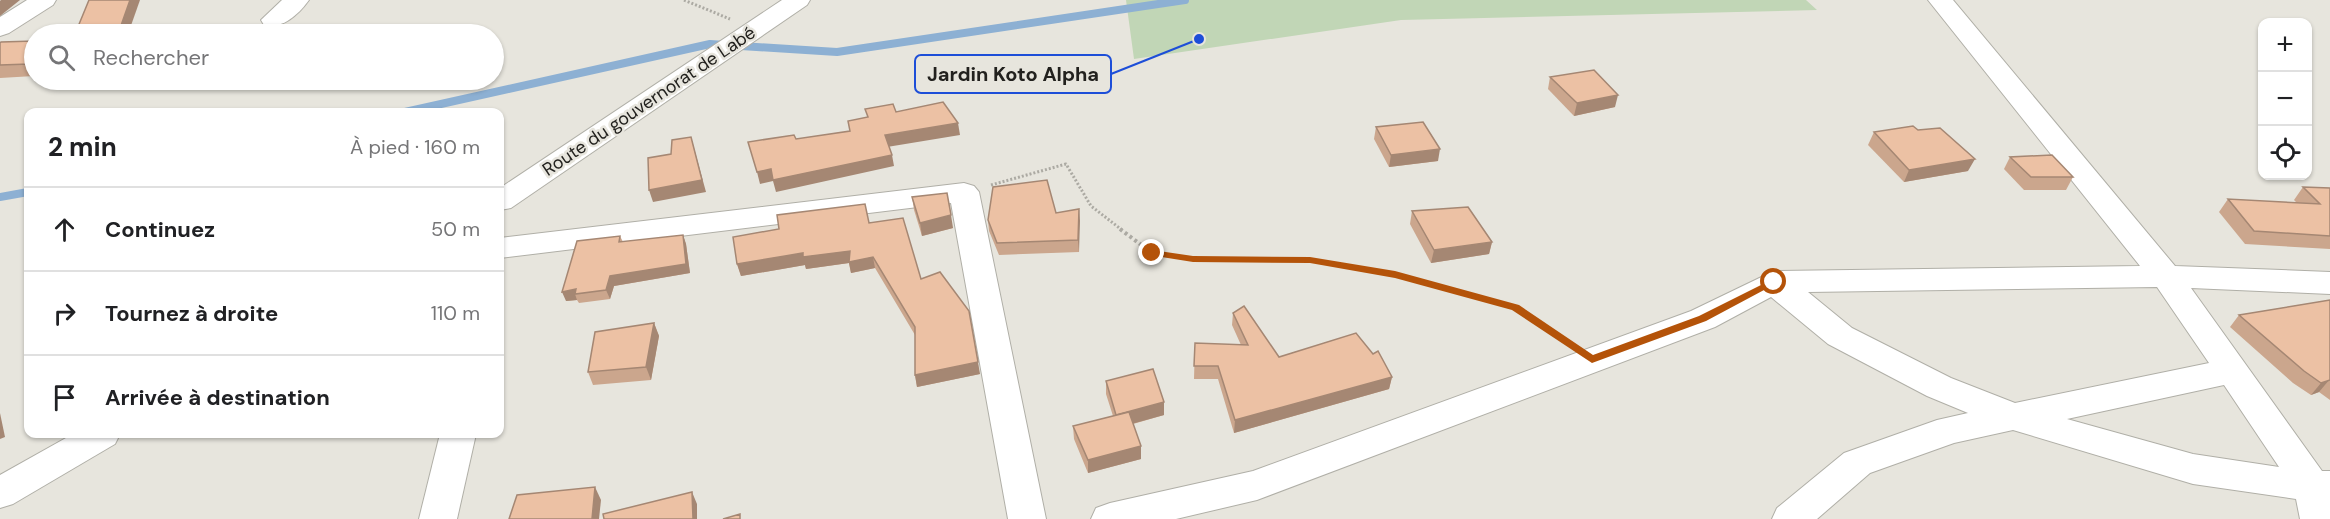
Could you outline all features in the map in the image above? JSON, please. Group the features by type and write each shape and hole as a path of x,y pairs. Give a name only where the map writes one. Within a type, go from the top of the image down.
{"street":[{"path":"0,28 44,0"},
{"path":"273,20 297,0"},
{"name":"Route du gouvernorat de Labé","path":"508,196 798,0"},
{"path":"1940,0 2166,276 2321,497"},
{"path":"504,249 964,192 1027,519"},
{"path":"504,222 508,196"},
{"path":"1110,519 1257,485 1703,319 1774,282 2166,276 2330,283"},
{"path":"1774,282 1840,336 1939,387 2017,418 2193,469 2321,497"},
{"path":"1791,519 1857,463 1950,430 2017,418 2232,371"},
{"path":"0,493 95,438"},
{"path":"438,519 457,438"}],"path":[{"path":"684,0 756,29"},
{"path":"964,192 1066,164 1091,206 1152,253 1193,259 1310,260 1395,274 1515,308 1592,359"}],"green space":[{"path":"1126,0 1806,0 1817,10 1401,20 1134,59"}],"building":[{"path":"89,0 130,0 122,24 79,24"},
{"path":"24,41 24,64 0,65 1,42"},
{"path":"1594,70 1618,95 1577,103 1550,77"},
{"path":"943,102 958,123 885,135 892,155 773,180 771,169 757,172 748,142 794,135 796,139 850,131 848,121 868,117 865,109 893,104 896,112"},
{"path":"1423,122 1440,149 1391,155 1376,127"},
{"path":"1913,126 1918,130 1940,128 1975,159 1909,170 1874,132"},
{"path":"691,137 702,180 649,190 648,158 671,154 672,140"},
{"path":"2052,155 2073,177 2031,177 2010,157"},
{"path":"1047,180 1056,213 1079,209 1078,240 997,243 988,220 993,187"},
{"path":"2303,187 2330,188 2330,236 2254,231 2228,199 2320,204"},
{"path":"947,193 951,215 920,223 912,197"},
{"path":"865,204 869,223 903,218 921,279 940,272 969,311 978,362 915,375 915,327 873,257 849,262 850,251 803,257 803,253 737,264 733,237 779,229 777,215"},
{"path":"1468,207 1492,242 1434,250 1412,211"},
{"path":"683,235 686,264 610,276 606,290 575,294 576,289 562,292 577,241 620,236 619,242"},
{"path":"2330,300 2330,380 2321,383 2239,315"},
{"path":"1244,306 1279,357 1356,333 1373,354 1378,351 1392,377 1235,420 1218,366 1194,366 1195,343 1248,345 1233,313"},
{"path":"654,323 646,367 588,372 595,332"},
{"path":"1153,369 1164,402 1116,415 1106,381"},
{"path":"1129,412 1141,446 1088,460 1073,426"},
{"path":"595,487 592,519 509,519 517,495"},
{"path":"692,492 693,519 604,519 603,514"},
{"path":"740,514 740,519 723,519"}],"waterway":[{"path":"504,90 710,44 837,52 1185,0"},
{"path":"423,108 504,90"},
{"path":"0,197 24,193"}],"place":[{"name":"Jardin Koto Alpha","path":"1199,39"}],"route":[{"path":"1152,253 1193,259 1310,260 1395,274 1515,308 1592,359 1703,319 1774,282"}]}
